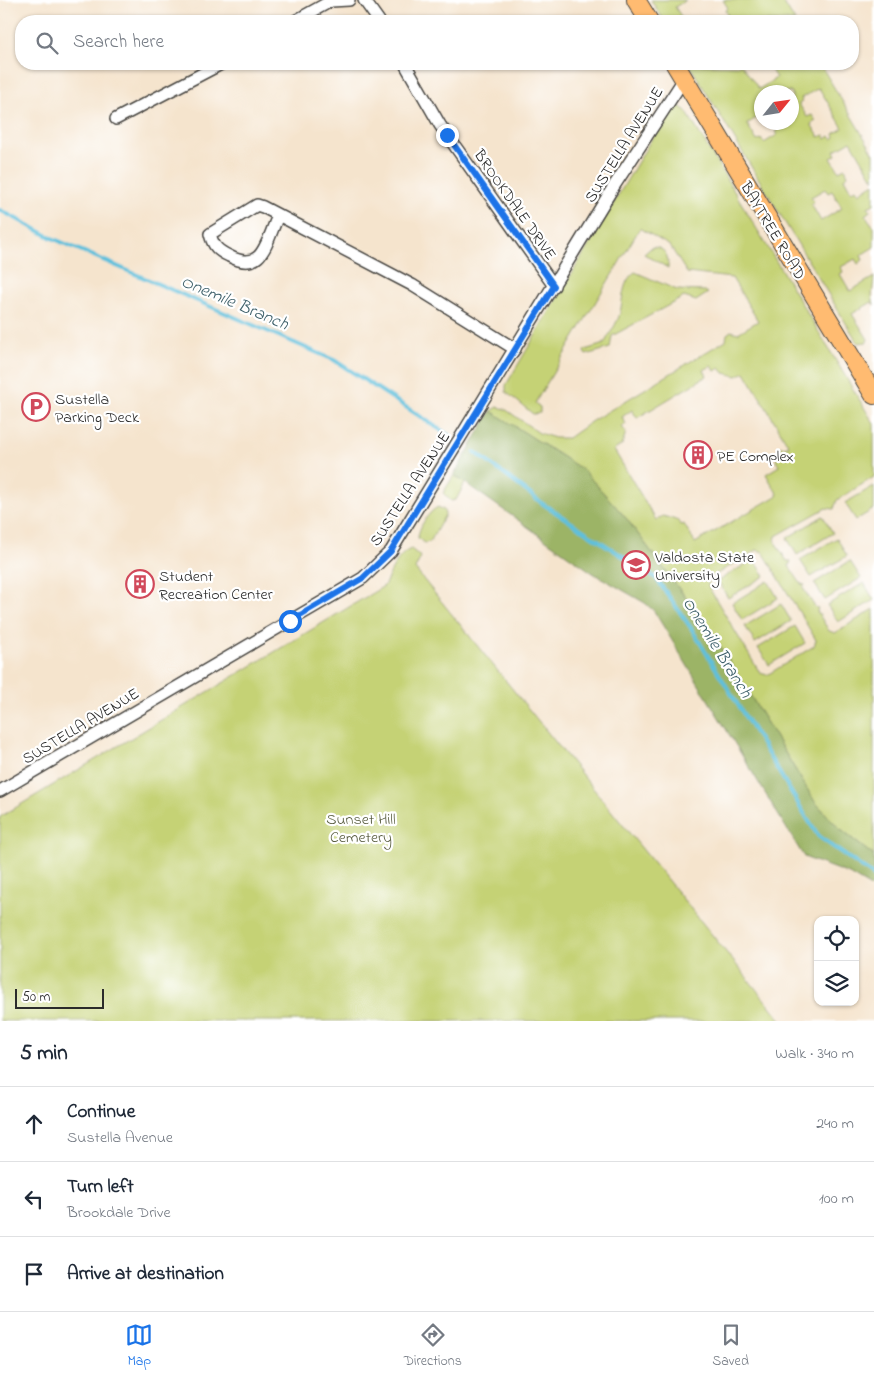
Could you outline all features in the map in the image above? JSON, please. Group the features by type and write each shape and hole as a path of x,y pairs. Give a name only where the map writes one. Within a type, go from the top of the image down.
{"main road":[{"path":"636,0 645,15"},
{"name":"BAYTREE ROAD","path":"679,71 874,395"}],"street":[{"path":"306,15 331,1 350,0"},
{"path":"364,0 375,15"},
{"path":"116,119 209,70"},
{"name":"BROOKDALE DRIVE","path":"408,70 440,126 554,286"},
{"name":"SUSTELLA AVENUE","path":"0,791 371,572 391,551 614,186 679,71"},
{"path":"278,216 258,258 252,262 242,263 220,251 213,243 210,234 258,206 278,216 412,285 515,349"}],"green space":[{"path":"651,0 686,0 675,7 680,15 660,15"},
{"path":"723,0 782,0 791,15 728,15 725,10 728,8"},
{"path":"693,70 745,70 756,85 754,85 754,120 747,124 757,141 761,139 764,143 777,135 775,132 778,130 799,130 799,104 799,85 765,85 776,78 771,70 824,70 874,154 874,180 851,141 834,151 836,155 831,158 839,171 845,168 848,175 844,178 851,191 856,189 859,193 874,183 874,204 868,207 870,211 865,215 874,227 874,247 861,255 863,260 858,264 855,259 841,267 843,272 840,274 850,291 874,277 872,296 874,305 872,302 852,314 868,339 867,342 858,343","holes":["819,88 843,128 834,134 835,137 832,139 830,136 826,139 824,135 819,137 811,124 816,121 812,115 807,117 799,104 802,101 801,98","825,189 828,193 832,191 842,208 821,221 811,204 814,201 811,197"]},
{"path":"671,106 679,106 686,111 874,424 874,477 837,500 834,509 826,508 776,536 775,542 787,561 791,561 789,566 801,584 805,585 803,588 815,607 818,608 817,611 829,631 835,633 874,609 874,856 840,829 815,802 713,634 626,518 583,470 491,411 498,407 505,409 539,433 555,438 568,438 592,421 726,340 727,334 731,331 738,333 758,321 732,278 687,273 670,246 640,228 535,403 540,407 540,413 533,414 506,392 506,385","holes":["711,366 715,371 720,368 724,373 737,376 745,372 789,446 780,447 776,461 779,466 766,474 778,495 695,543 684,524 681,525 679,521 663,516 656,520 614,450 622,445 626,432 622,427 626,424 622,417 632,410 637,418 707,376 704,370","757,550 763,552 816,640 814,646 767,675 760,673 708,586 710,578"]},
{"path":"652,247 663,250 668,260 668,268 644,254"},
{"path":"635,272 677,290 705,291 708,293 696,301 684,297 612,336 610,348 586,355 585,350 604,344 618,319 627,282"},
{"path":"491,411 583,470 626,518 713,634 815,802 840,829 874,856 874,889 849,874 804,857 654,611 645,603 593,573 454,475"},
{"path":"454,475 465,483 456,500 451,501 443,493"},
{"path":"874,486 874,509 856,520 845,503"},
{"path":"438,507 444,510 445,515 430,542 424,543 418,538 418,534 428,516"},
{"path":"823,516 833,533 797,555 787,538"},
{"path":"837,538 847,556 811,577 800,560"},
{"name":"Sunset Hill Cemetery","path":"411,549 421,557 415,569 782,1021 0,1021 0,817 384,586 398,559"},
{"path":"754,559 765,576 728,598 718,581"},
{"path":"850,561 861,578 825,600 814,583"},
{"path":"768,581 778,598 742,620 732,603"},
{"path":"864,583 874,600 838,622 827,605"},
{"path":"781,604 791,621 755,643 745,626"},
{"path":"795,626 805,643 769,665 758,648"}],"waterway":[{"name":"Onemile Branch","path":"0,210 52,238 334,360 450,436"},
{"name":"Onemile Branch","path":"475,452 543,504 656,578 691,628 818,836 874,876"}],"place":[{"name":"Sustella Parking Deck","path":"36,407"},
{"name":"PE Complex","path":"698,455"},
{"name":"Valdosta State University","path":"636,565"},
{"name":"Student Recreation Center","path":"140,584"}],"route":[{"path":"290,621 363,578 391,551 554,286 447,135"}]}
